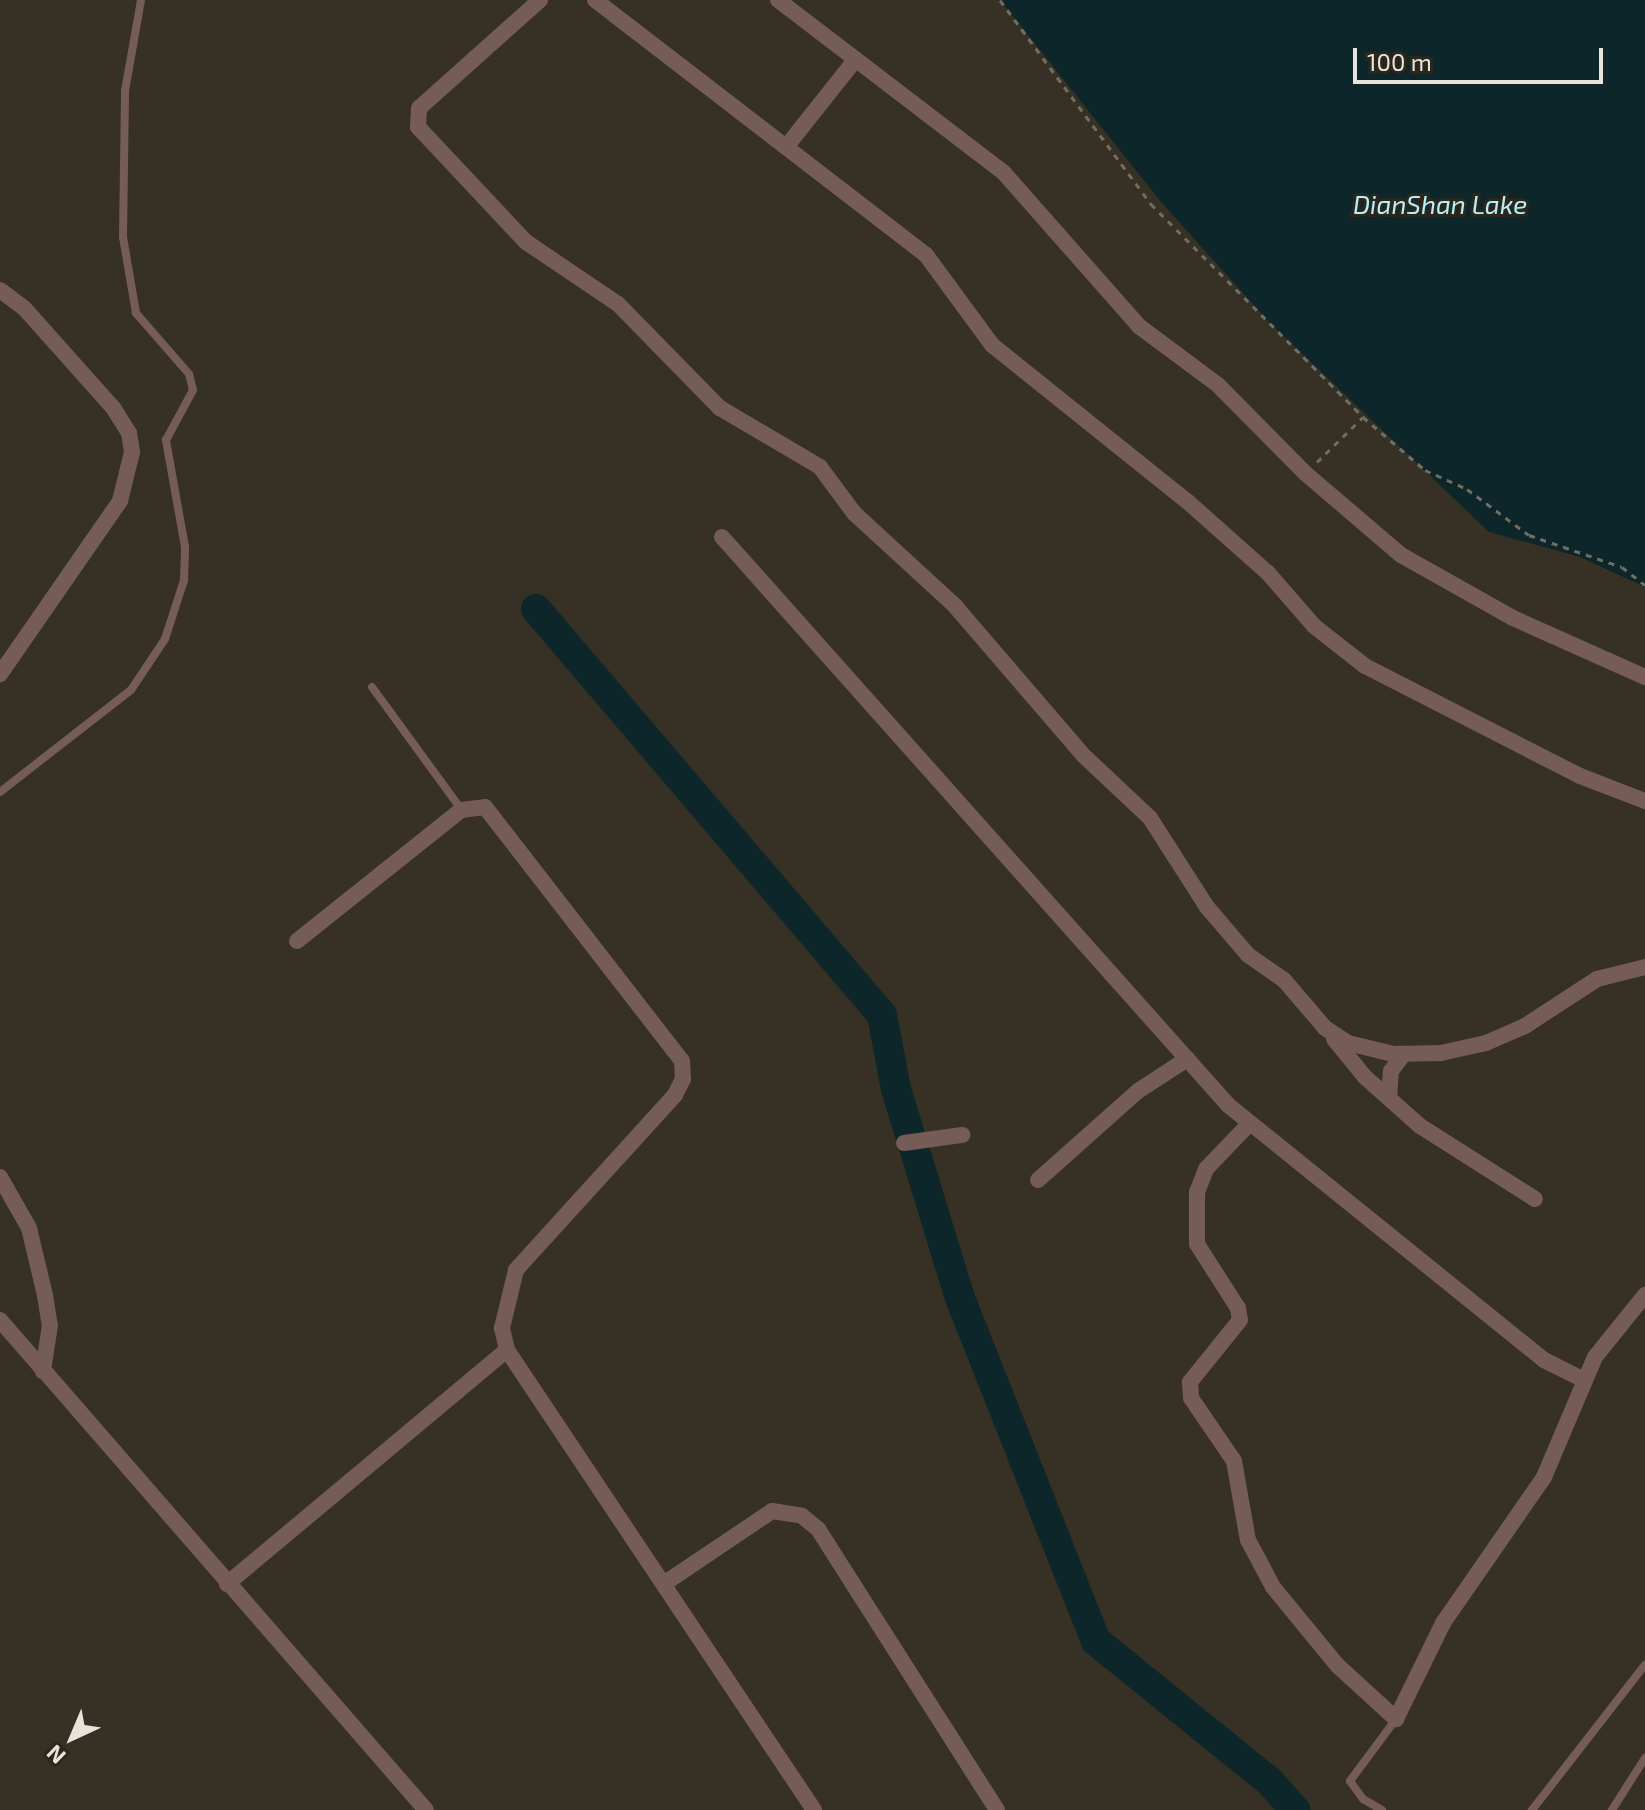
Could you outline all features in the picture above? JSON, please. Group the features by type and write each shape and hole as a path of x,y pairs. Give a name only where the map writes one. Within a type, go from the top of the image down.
{"street":[{"path":"540,0 419,108 418,127 526,242 618,304 720,408 820,467 854,513 955,606 1072,743 1150,818 1207,907 1248,955 1284,980 1389,1098 1471,1161 1535,1199"},
{"path":"595,0 926,255 992,345 1188,502 1268,573 1314,626 1365,666 1580,776 1645,801"},
{"path":"778,0 1004,173 1140,327 1218,385 1305,473 1377,536 1443,582 1645,677"},
{"path":"786,147 856,59"},
{"path":"0,290 25,309 114,409 129,433 132,452 120,501 0,674"},
{"path":"722,537 1187,1059 1249,1124 1544,1360 1584,1380"},
{"path":"297,941 461,810 485,807 656,1022 682,1061 683,1079 675,1095 516,1270 502,1328 507,1350 814,1810"},
{"path":"1325,1028 1348,1043 1404,1054 1441,1053 1486,1043 1525,1026 1597,979 1645,967"},
{"path":"1389,1098 1391,1071 1404,1054"},
{"path":"1038,1180 1138,1091 1187,1059"},
{"path":"1249,1124 1206,1169 1197,1192 1197,1244 1238,1308 1240,1320 1190,1382 1191,1398 1234,1461 1248,1540 1273,1587 1328,1656 1396,1719 1443,1623 1544,1477 1584,1380 1609,1337 1645,1295"},
{"path":"904,1143 962,1135"},
{"path":"0,1177 29,1228 37,1260 50,1325 43,1371"},
{"path":"0,1320 426,1810"},
{"path":"227,1584 507,1350"},
{"path":"665,1583 772,1511 802,1516 818,1529 997,1810"}],"lane":[{"path":"0,792 131,690 165,639 184,580 185,547 166,440 193,390 189,374 136,313 123,237 125,91 141,0"},
{"path":"372,687 461,810"},
{"path":"1532,1810 1645,1665"},
{"path":"1382,1810 1350,1781 1396,1719"},
{"path":"1612,1810 1645,1758"}],"path":[{"path":"1000,0 1151,204 1363,417 1425,470 1467,489 1529,535 1622,567 1645,585"},
{"path":"1305,473 1363,417"}],"water":[{"name":"DianShan Lake","path":"1000,0 1645,0 1645,587 1580,557 1489,532 1269,322 1162,203"}],"waterway":[{"path":"536,609 882,1015 896,1089 960,1298 1096,1641 1270,1782 1295,1810"}]}
